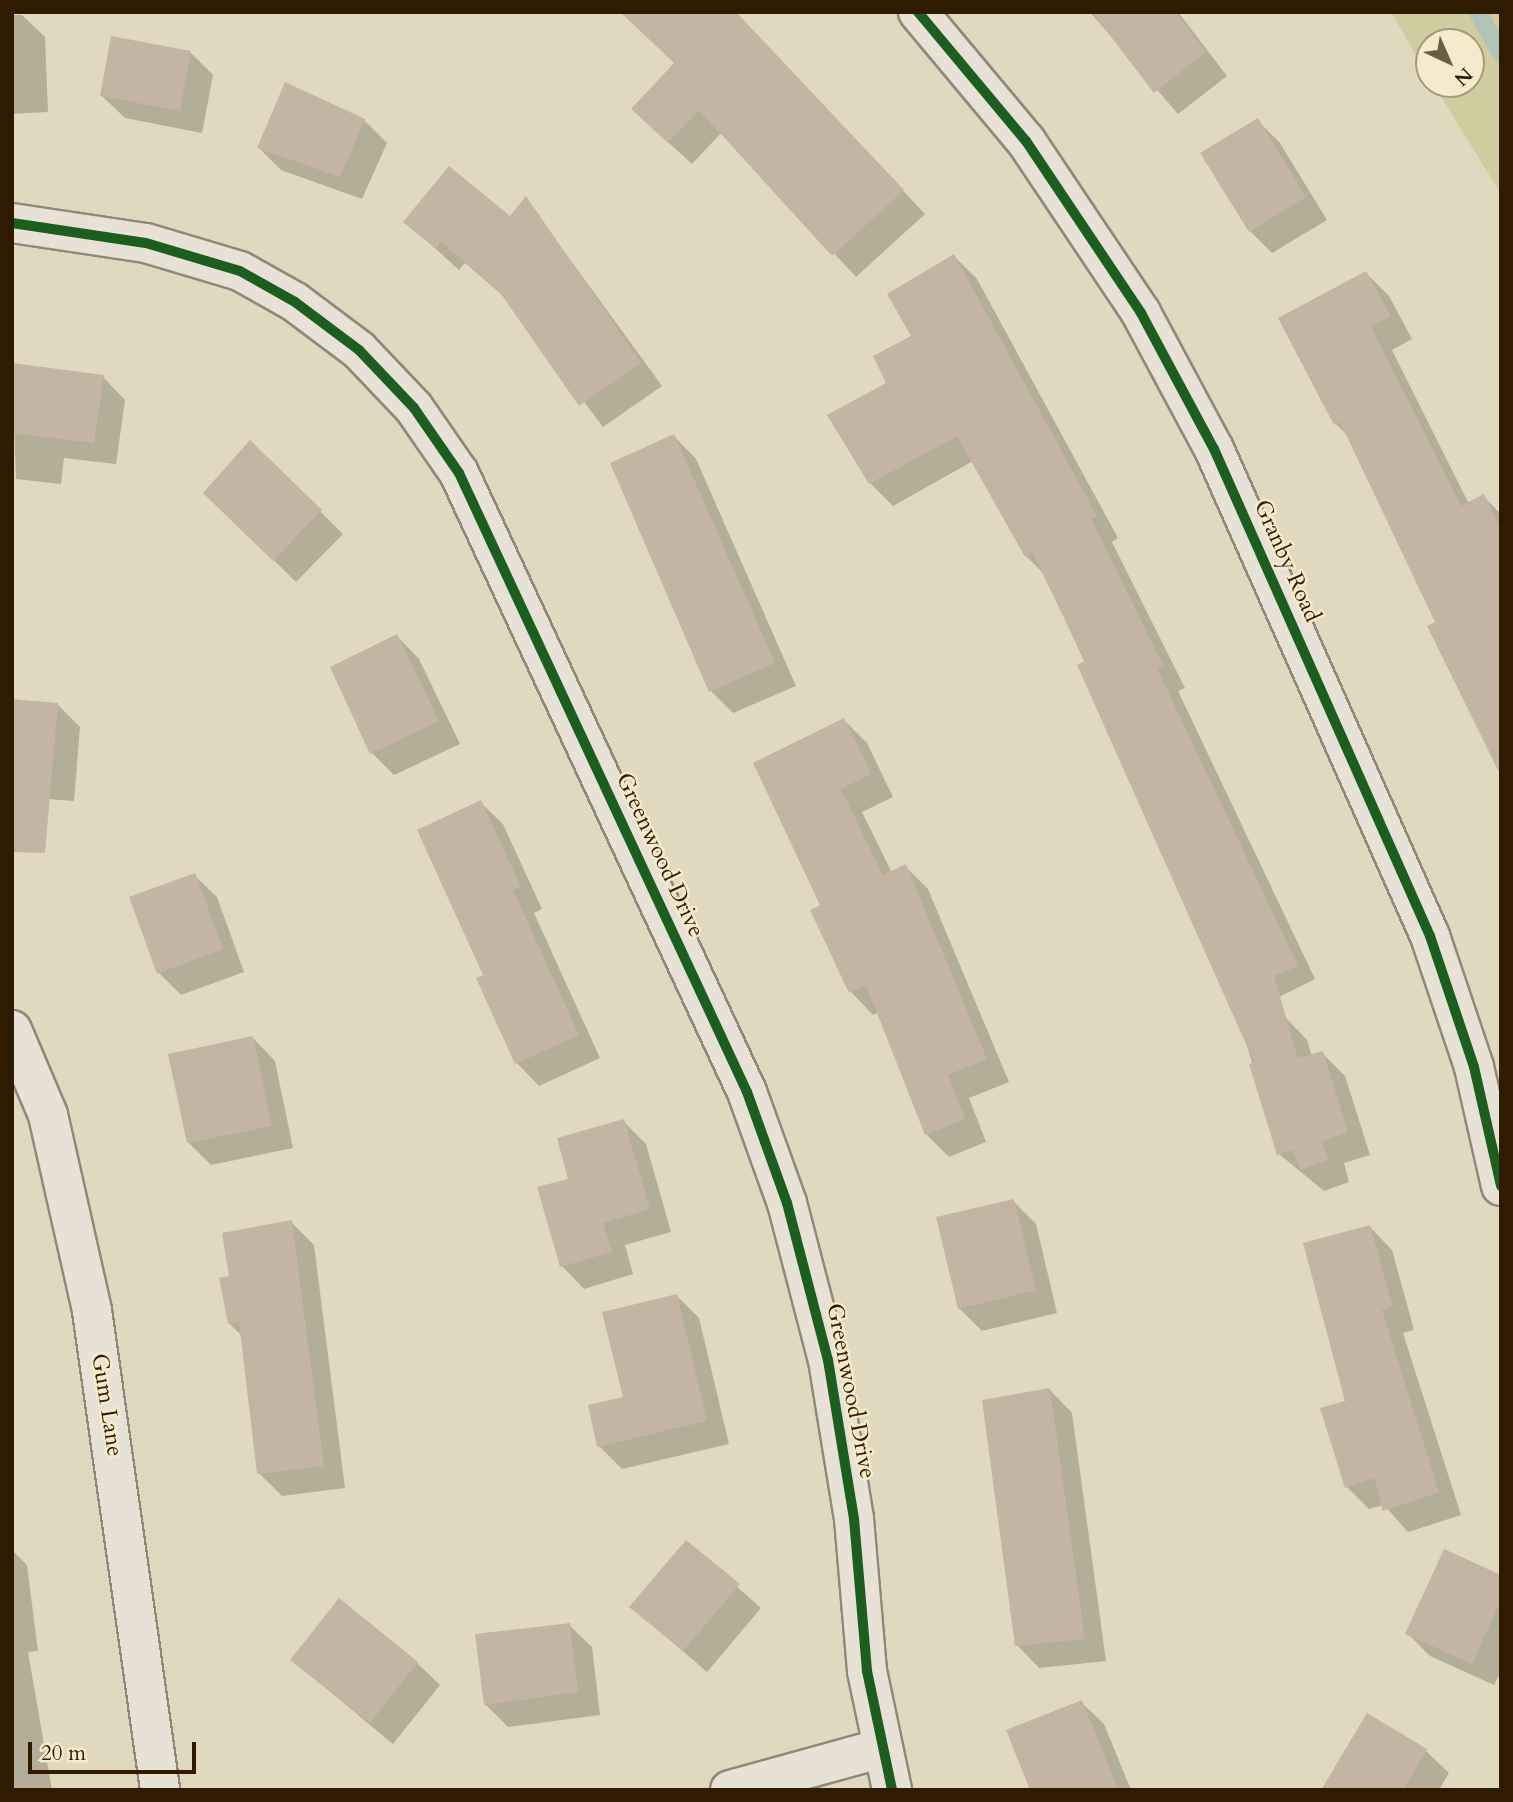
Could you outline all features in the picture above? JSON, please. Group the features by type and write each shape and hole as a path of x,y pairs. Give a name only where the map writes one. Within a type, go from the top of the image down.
{"street":[{"name":"Granby Road","path":"918,12 1026,141 1141,313 1214,449 1430,936 1474,1068 1501,1186"},
{"name":"Greenwood Drive","path":"12,223 146,243 240,271 295,302 378,369 414,408 459,474 747,1092 787,1203 830,1373 879,1749 892,1790"},
{"name":"Gum Lane","path":"12,1030 48,1115 89,1297 160,1790"},
{"path":"730,1790 879,1749"}],"shaded area":[{"path":"1391,12 1501,12 1501,194 1442,98 1485,98 1485,28 1415,28 1415,54"}],"building":[{"path":"620,12 736,12 904,190 832,256 699,110 668,143 631,109 674,63"},
{"path":"1092,12 1176,12 1206,52 1154,93"},
{"path":"111,36 191,51 180,111 100,96"},
{"path":"285,82 365,119 340,177 257,148"},
{"path":"1258,118 1306,197 1249,232 1200,153"},
{"path":"449,166 510,216 526,196 641,363 579,406 499,291 441,242 436,249 403,222"},
{"path":"954,254 1097,516 1091,519 1163,665 1157,668 1298,966 1274,976 1298,1058 1323,1051 1348,1132 1322,1141 1328,1160 1300,1170 1292,1150 1277,1155 1249,1064 1254,1062 1077,665 1085,661 1032,552 1025,557 957,436 869,484 827,415 886,383 873,356 911,336 887,294"},
{"path":"1366,271 1391,316 1371,327 1461,506 1484,494 1501,529 1501,776 1427,626 1435,622 1340,422 1334,425 1278,318"},
{"path":"12,363 104,375 94,443 12,433"},
{"path":"674,434 775,663 709,692 610,463"},
{"path":"250,440 322,510 273,561 203,493"},
{"path":"397,634 439,721 370,754 330,667"},
{"path":"12,699 58,703 45,853 12,852"},
{"path":"844,718 872,774 841,789 883,875 906,864 987,1059 948,1075 965,1119 925,1135 866,985 849,993 810,910 820,905 753,763"},
{"path":"481,800 521,887 513,890 579,1035 515,1064 476,978 483,975 417,830"},
{"path":"195,873 223,949 157,974 129,897"},
{"path":"253,1036 272,1126 187,1143 168,1054"},
{"path":"624,1119 650,1209 603,1223 612,1252 560,1267 537,1187 568,1179 557,1138"},
{"path":"1014,1199 1036,1290 958,1309 936,1217"},
{"path":"292,1220 324,1466 257,1474 239,1322 228,1324 219,1278 229,1276 222,1233"},
{"path":"1370,1225 1393,1307 1382,1310 1439,1492 1383,1511 1374,1478 1345,1488 1320,1408 1345,1401 1303,1243"},
{"path":"677,1294 707,1421 597,1447 588,1405 623,1397 602,1312"},
{"path":"1050,1388 1085,1639 1015,1646 982,1400"},
{"path":"686,1540 740,1584 683,1651 629,1607"},
{"path":"1444,1549 1501,1575 1501,1600 1472,1664 1405,1634"},
{"path":"339,1598 418,1662 370,1723 290,1660"},
{"path":"570,1623 578,1692 484,1705 475,1634"},
{"path":"1082,1700 1118,1790 1030,1790 1006,1730"},
{"path":"1367,1713 1427,1749 1403,1790 1321,1790"}],"waterway":[{"path":"1478,12 1501,53"}],"cycle path":[{"path":"918,12 1026,141 1141,313 1214,449 1430,936 1474,1067 1501,1186"},
{"path":"12,223 146,243 240,271 295,302 359,350 414,408 459,473 747,1092 787,1203 828,1360 854,1519 867,1671 892,1790"}]}
